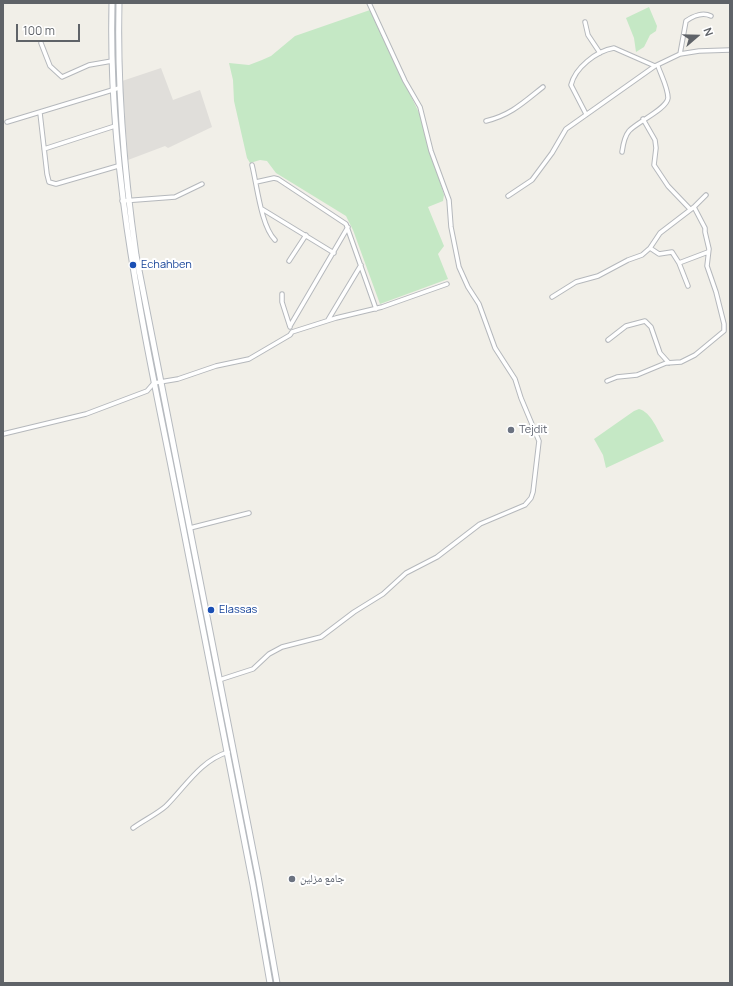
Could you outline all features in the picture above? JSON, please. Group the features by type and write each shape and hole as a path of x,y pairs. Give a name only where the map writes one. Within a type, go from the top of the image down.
{"main road":[{"path":"112,3 113,90 118,166 260,883 277,983"},
{"path":"119,3 119,88 125,201 134,278 253,884 268,963 270,983"},
{"path":"134,278 140,277"},
{"path":"190,561 196,560"},
{"path":"253,884 260,883"},
{"path":"268,963 274,962"}],"street":[{"path":"219,680 253,669 269,654 282,647 321,637 354,612 384,594 406,573 437,557 480,524 524,505 531,498 533,492 539,441 515,378 495,348 482,310 459,267 451,228 449,200 432,151 420,107 369,3"},
{"path":"680,54 686,21 695,16 708,14 712,16"},
{"path":"585,22 588,34 600,53"},
{"path":"41,43 50,66 62,77 89,64 112,61"},
{"path":"586,114 571,85 578,72 600,53 614,48 656,66 668,99 664,106 644,118 627,133 622,152"},
{"path":"508,196 532,180 552,153 561,135 566,129 656,66 680,54 698,51 730,50"},
{"path":"486,121 502,117 514,110 543,87"},
{"path":"7,122 119,88"},
{"path":"40,112 49,182 56,184 118,166"},
{"path":"644,118 655,140 656,148 654,165 668,186 690,209"},
{"path":"44,149 115,126"},
{"path":"252,165 262,209 270,235 275,240"},
{"path":"256,182 274,178 278,179 344,222 348,227 376,309"},
{"path":"125,201 175,197 202,184"},
{"path":"552,298 576,282 598,276 628,260 634,259 650,248 660,233 694,207 706,195"},
{"path":"607,381 617,377 637,375 669,363 687,360 724,332 724,324 716,292 708,270 706,228 694,207"},
{"path":"262,209 334,252"},
{"path":"290,326 348,227"},
{"path":"289,261 306,235"},
{"path":"650,248 659,254 672,252 679,263 688,286"},
{"path":"679,263 708,252"},
{"path":"328,320 361,265"},
{"path":"3,434 86,414 147,390 154,383 248,359 290,335 292,332 328,320 376,309 447,284"},
{"path":"282,294 282,302 292,332"},
{"path":"608,340 626,326 645,321 651,327 660,353 669,363"},
{"path":"159,374 169,380"},
{"path":"162,389 169,380"},
{"path":"147,390 153,392 157,396"},
{"path":"190,528 249,513"},
{"path":"133,828 163,809 186,782 207,764 226,752 233,750"}],"shaded area":[{"path":"161,68 173,100 200,90 212,127 168,148 165,146 128,160 122,81"}],"green space":[{"path":"649,7 657,26 656,31 650,35 644,47 636,52 634,38 626,18"},
{"path":"370,10 420,115 444,195 443,201 428,207 444,246 438,254 448,279 380,304 353,230 346,216 276,173 267,161 260,160 250,163 247,158 234,101 233,80 229,63 249,65 271,56 295,36"},
{"path":"639,409 651,418 664,441 606,468 603,455 594,439"}],"place":[{"name":"Echahben","path":"133,265"},
{"name":"Tejdit","path":"511,430"},
{"name":"Elassas","path":"211,610"},
{"name":"جامع مزلين","path":"292,879"}]}
